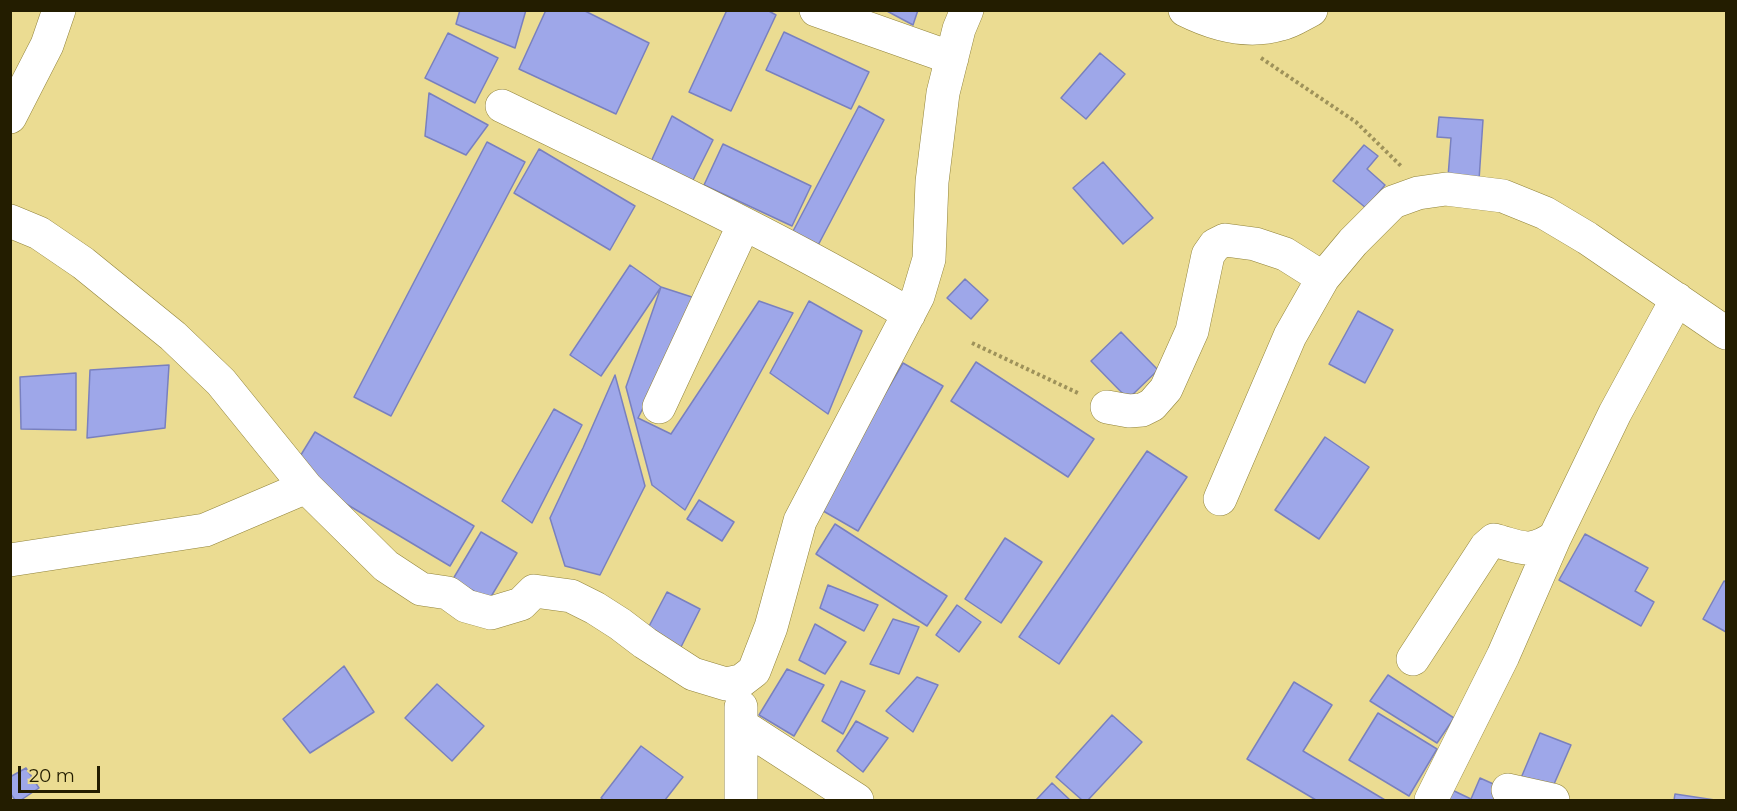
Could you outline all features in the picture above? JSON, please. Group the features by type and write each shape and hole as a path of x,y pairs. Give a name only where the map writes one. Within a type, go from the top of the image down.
{"street":[{"path":"10,117 47,45 59,10"},
{"path":"816,10 952,58"},
{"path":"10,221 39,233 83,262 173,336 221,382 306,487 386,566 421,589 448,593 466,606 491,613 521,604 534,591 571,596 620,624 693,674 726,684 741,681 754,671 771,627 800,521 918,296 929,259 932,182 942,93 959,29 967,10"},
{"path":"1185,10 1201,18 1229,26 1255,29 1282,24 1311,10"},
{"path":"502,106 851,279 909,314"},
{"path":"1220,499 1290,336 1323,278 1353,242 1393,202 1425,192 1446,189 1503,196 1545,213 1587,238 1726,333"},
{"path":"659,407 744,225"},
{"path":"1107,407 1129,411 1142,410 1152,405 1166,389 1192,331 1208,255 1215,245 1225,240 1256,243 1285,254 1323,278"},
{"path":"1431,801 1503,656 1555,537 1615,414 1677,299"},
{"path":"15,557 205,530 306,487"},
{"path":"1413,659 1486,547 1494,540 1526,549 1540,547 1555,537"},
{"path":"741,681 741,801"},
{"path":"741,725 857,801"},
{"path":"1508,790 1553,801"}],"path":[{"path":"1254,53 1356,122 1425,192"},
{"path":"972,343 1107,407"}],"building":[{"path":"460,10 526,10 515,48 456,24"},
{"path":"546,10 583,10 649,43 616,114 519,69"},
{"path":"727,10 767,10 776,15 731,111 689,92"},
{"path":"885,10 918,10 913,25"},
{"path":"784,32 869,72 851,109 766,70"},
{"path":"448,33 498,58 475,103 425,78"},
{"path":"1100,53 1125,74 1086,119 1061,98"},
{"path":"429,93 488,125 466,155 425,136"},
{"path":"859,106 884,120 815,251 791,235"},
{"path":"672,116 713,140 690,186 649,166"},
{"path":"1439,117 1483,120 1479,180 1448,177 1451,138 1437,137"},
{"path":"487,142 525,162 391,416 354,397"},
{"path":"723,144 811,186 792,226 704,185"},
{"path":"1364,145 1378,156 1367,169 1385,185 1366,208 1333,181"},
{"path":"539,149 635,206 610,250 514,193"},
{"path":"1103,162 1153,218 1123,244 1073,188"},
{"path":"630,265 661,287 601,376 570,355"},
{"path":"965,279 988,300 971,319 947,298"},
{"path":"661,287 698,299 638,418 671,434 759,301 793,313 685,510 652,485 626,387"},
{"path":"809,301 862,331 828,414 770,373"},
{"path":"1358,311 1393,330 1365,383 1329,364"},
{"path":"1121,332 1158,370 1128,399 1091,361"},
{"path":"976,362 1094,439 1068,477 951,401"},
{"path":"903,363 943,386 858,531 818,508"},
{"path":"169,365 165,428 87,438 90,370"},
{"path":"76,373 76,430 21,429 20,377"},
{"path":"615,375 645,486 600,575 565,566 550,518"},
{"path":"554,409 582,425 532,523 502,501"},
{"path":"315,432 474,526 450,566 291,471"},
{"path":"1325,437 1369,467 1319,539 1275,510"},
{"path":"1147,451 1187,477 1059,664 1019,637"},
{"path":"699,500 734,522 722,541 687,519"},
{"path":"835,524 947,596 927,626 816,554"},
{"path":"481,532 517,553 489,600 453,579"},
{"path":"1585,534 1648,568 1635,591 1654,602 1641,626 1559,580"},
{"path":"1005,538 1042,562 1001,623 965,599"},
{"path":"1724,581 1726,582 1726,632 1703,619"},
{"path":"828,585 878,605 864,631 820,608"},
{"path":"667,592 700,609 680,649 646,632"},
{"path":"957,605 981,622 959,652 936,635"},
{"path":"893,619 919,627 899,674 870,664"},
{"path":"815,624 846,642 825,674 799,660"},
{"path":"344,666 374,712 310,753 283,719"},
{"path":"787,669 824,685 794,736 759,715"},
{"path":"1388,675 1454,718 1437,743 1370,701"},
{"path":"917,677 938,685 913,732 886,711"},
{"path":"841,681 865,691 843,734 822,721"},
{"path":"1294,682 1332,705 1303,751 1385,800 1316,800 1247,759"},
{"path":"437,684 484,726 452,761 405,718"},
{"path":"1378,713 1437,749 1409,796 1349,760"},
{"path":"1112,715 1142,742 1088,800 1082,800 1056,777"},
{"path":"856,721 888,738 863,772 837,751"},
{"path":"1540,733 1571,745 1551,791 1521,778"},
{"path":"641,746 683,777 665,800 604,800 601,798"},
{"path":"26,768 39,788 21,800 15,800 10,793 10,777"},
{"path":"1480,778 1509,791 1505,800 1444,800 1450,789 1471,799"},
{"path":"1052,783 1070,800 1036,800"},
{"path":"1675,794 1715,800 1674,800"}]}
